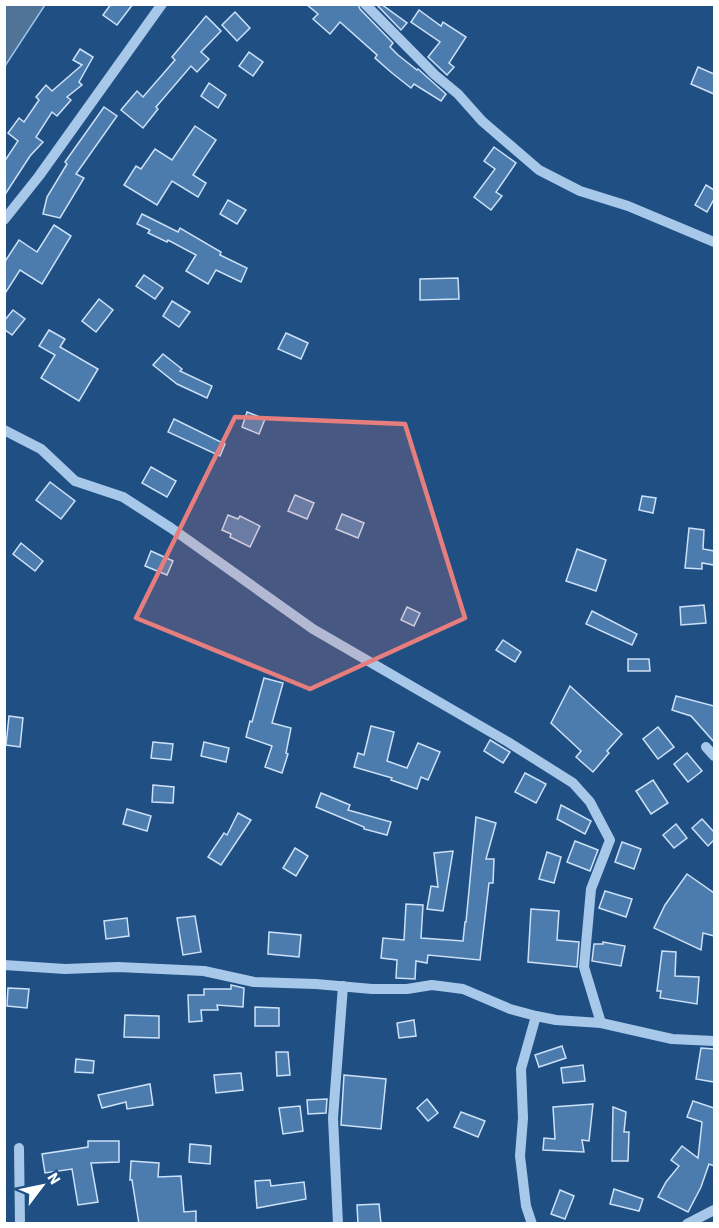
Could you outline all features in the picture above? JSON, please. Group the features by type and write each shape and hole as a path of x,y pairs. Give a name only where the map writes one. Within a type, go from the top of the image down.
{"street":[{"path":"4,220 39,176 162,4"},
{"path":"364,4 435,75 458,94 482,121 538,170 580,191 628,206 714,242"},
{"path":"4,430 41,449 75,481 123,497 171,528 313,629 508,742 573,783 590,802 610,840 591,889 584,967 601,1023"},
{"path":"706,747 714,756"},
{"path":"4,965 65,969 118,967 204,971 254,982 398,989 432,985 463,988 510,1009 536,1017 601,1023 672,1040 714,1041"},
{"path":"338,1224 333,1118 343,986"},
{"path":"532,1224 526,1206 520,1156 523,1118 521,1069 536,1017"},
{"path":"19,1148 20,1224"},
{"path":"687,1224 714,1210"}],"highlighted area":[{"path":"235,417 405,424 465,618 310,689 136,618"}],"water":[{"path":"4,5 45,5 5,66"}],"building":[{"path":"111,4 133,4 117,25 103,15"},
{"path":"306,4 358,4 360,9 393,43 390,47 446,94 441,101 414,84 411,88 375,58 377,55 340,22 330,34 313,19 318,14"},
{"path":"376,4 381,4 407,23 401,30"},
{"path":"419,10 441,26 443,22 466,37 449,63 454,67 447,75 428,57 440,42 411,22"},
{"path":"235,12 250,28 237,41 222,25"},
{"path":"206,16 221,31 201,52 209,59 197,72 191,66 156,107 158,109 143,128 121,110 137,91 143,97 175,60 172,57"},
{"path":"80,49 93,57 79,82 82,85 67,97 71,100 57,116 52,112 36,137 43,142 30,156 4,196 4,162 18,141 8,133 19,118 24,122 39,100 36,97 46,85 52,91 82,65 73,60"},
{"path":"249,52 263,62 253,76 239,66"},
{"path":"698,67 714,74 714,94 691,84"},
{"path":"209,83 226,95 218,108 201,96"},
{"path":"104,107 117,116 76,174 84,178 60,218 43,214 47,197 67,164 65,162"},
{"path":"195,126 216,140 193,175 206,183 198,197 172,181 157,205 124,185 136,166 141,169 155,149 172,160"},
{"path":"494,147 516,163 496,192 502,196 491,210 474,197 495,169 484,161"},
{"path":"706,185 714,190 714,199 707,212 695,205"},
{"path":"228,200 246,210 237,224 220,214"},
{"path":"142,214 178,232 180,228 221,252 220,255 247,268 241,282 216,270 208,284 186,271 196,255 168,240 167,242 148,233 150,230 137,224"},
{"path":"54,225 71,236 42,284 20,270 4,295 4,263 19,240 37,252"},
{"path":"144,275 163,288 155,299 136,286"},
{"path":"458,278 459,299 420,300 420,279"},
{"path":"99,299 113,310 96,332 82,321"},
{"path":"172,301 190,312 179,327 163,316"},
{"path":"13,310 25,319 12,335 4,329 4,321"},
{"path":"49,330 65,339 60,347 98,369 79,401 41,378 55,355 39,346"},
{"path":"286,333 308,343 301,359 278,349"},
{"path":"163,354 182,369 180,371 212,386 207,398 177,384 153,365"},
{"path":"247,412 265,419 259,434 242,427"},
{"path":"174,419 225,444 220,456 168,432"},
{"path":"151,467 176,481 167,497 142,483"},
{"path":"50,482 75,501 61,519 36,500"},
{"path":"295,495 314,503 307,519 288,511"},
{"path":"642,496 656,498 653,513 639,510"},
{"path":"342,514 364,523 358,538 336,529"},
{"path":"228,515 238,519 240,516 260,526 250,547 230,537 231,534 222,530"},
{"path":"689,528 704,530 703,549 714,551 714,565 702,563 702,569 685,568"},
{"path":"21,543 43,561 35,571 13,554"},
{"path":"577,549 606,560 596,591 566,581"},
{"path":"151,551 173,561 167,575 145,566"},
{"path":"704,605 706,623 681,625 680,607"},
{"path":"407,607 420,613 414,626 401,620"},
{"path":"592,611 637,634 632,645 586,624"},
{"path":"503,640 521,652 515,662 496,650"},
{"path":"628,659 649,659 650,671 628,671"},
{"path":"264,678 283,683 272,723 291,728 286,753 288,754 282,773 265,767 272,746 246,737"},
{"path":"570,686 622,734 593,772 576,757 581,751 551,723"},
{"path":"676,696 714,706 714,742 691,716 672,710"},
{"path":"9,716 23,718 20,747 6,745"},
{"path":"371,726 394,732 387,761 407,768 418,743 440,752 428,780 421,777 417,789 391,780 392,778 354,767 358,753 364,755"},
{"path":"658,727 674,747 658,759 643,739"},
{"path":"490,740 510,752 503,763 484,751"},
{"path":"153,742 173,744 171,760 151,758"},
{"path":"204,742 229,748 226,762 201,756"},
{"path":"687,753 702,771 688,782 674,764"},
{"path":"525,773 546,784 536,803 515,792"},
{"path":"653,780 668,803 651,814 636,791"},
{"path":"153,785 174,787 173,803 152,802"},
{"path":"321,793 350,805 348,810 391,822 387,835 364,829 364,827 316,807"},
{"path":"561,805 591,821 585,834 557,819"},
{"path":"127,809 151,816 147,831 123,824"},
{"path":"238,813 251,820 221,865 208,857 224,833 227,835"},
{"path":"476,817 496,823 486,859 494,859 493,883 489,883 480,960 428,955 427,963 416,961 415,979 396,978 397,960 381,958 383,938 404,940 406,904 423,905 421,938 463,941"},
{"path":"702,819 714,832 714,840 708,846 692,828"},
{"path":"676,824 687,838 674,848 663,835"},
{"path":"575,841 598,850 590,871 567,862"},
{"path":"622,842 641,849 634,869 615,862"},
{"path":"295,848 308,856 296,876 283,868"},
{"path":"453,851 443,911 427,909 431,886 438,887 434,853"},
{"path":"547,852 561,857 554,883 539,879"},
{"path":"687,874 714,893 714,936 703,933 701,950 654,928 665,905"},
{"path":"605,891 632,899 626,917 599,908"},
{"path":"531,909 559,911 557,940 579,942 577,967 528,962"},
{"path":"195,916 201,952 183,955 177,918"},
{"path":"127,918 129,936 106,939 104,921"},
{"path":"269,932 301,935 299,957 268,954"},
{"path":"603,942 625,946 621,966 592,961 594,944 603,944"},
{"path":"662,951 676,952 675,976 699,977 697,1004 660,998 661,991 657,991"},
{"path":"231,985 244,988 243,1007 217,1005 218,1010 201,1010 202,1021 189,1022 188,995 204,995 204,989 231,989"},
{"path":"8,988 29,989 27,1008 7,1006"},
{"path":"255,1007 279,1008 279,1026 255,1026"},
{"path":"125,1015 159,1016 159,1038 124,1037"},
{"path":"414,1020 416,1036 399,1038 397,1023"},
{"path":"562,1046 566,1058 539,1067 535,1055"},
{"path":"701,1048 714,1049 714,1082 696,1079"},
{"path":"276,1052 288,1052 290,1075 277,1076"},
{"path":"76,1059 94,1061 93,1073 75,1072"},
{"path":"583,1065 585,1081 563,1083 561,1068"},
{"path":"241,1073 243,1090 216,1093 214,1075"},
{"path":"344,1075 386,1079 381,1129 341,1125"},
{"path":"150,1084 153,1105 127,1109 126,1102 102,1108 98,1095"},
{"path":"327,1099 326,1113 308,1114 307,1100"},
{"path":"427,1099 438,1113 428,1121 417,1108"},
{"path":"693,1101 714,1108 714,1166 709,1164 701,1187 688,1212 658,1197 679,1166 671,1160 682,1146 698,1158 702,1122 687,1117"},
{"path":"593,1104 589,1141 582,1140 584,1152 543,1150 544,1138 555,1139 553,1107"},
{"path":"300,1106 303,1131 283,1134 279,1108"},
{"path":"613,1107 626,1112 624,1132 629,1132 628,1161 612,1161"},
{"path":"461,1112 485,1121 478,1137 454,1127"},
{"path":"88,1141 119,1141 119,1162 91,1163 98,1202 78,1205 72,1169 45,1173 42,1154 88,1147"},
{"path":"190,1144 211,1146 210,1164 189,1162"},
{"path":"131,1161 159,1163 158,1177 181,1176 184,1212 196,1211 196,1224 139,1224 132,1180 130,1180"},
{"path":"270,1180 271,1186 304,1182 306,1199 257,1208 255,1181"},
{"path":"614,1189 643,1199 639,1211 610,1204"},
{"path":"560,1190 574,1196 565,1219 551,1214"},
{"path":"379,1204 381,1224 358,1224 357,1205"}]}
